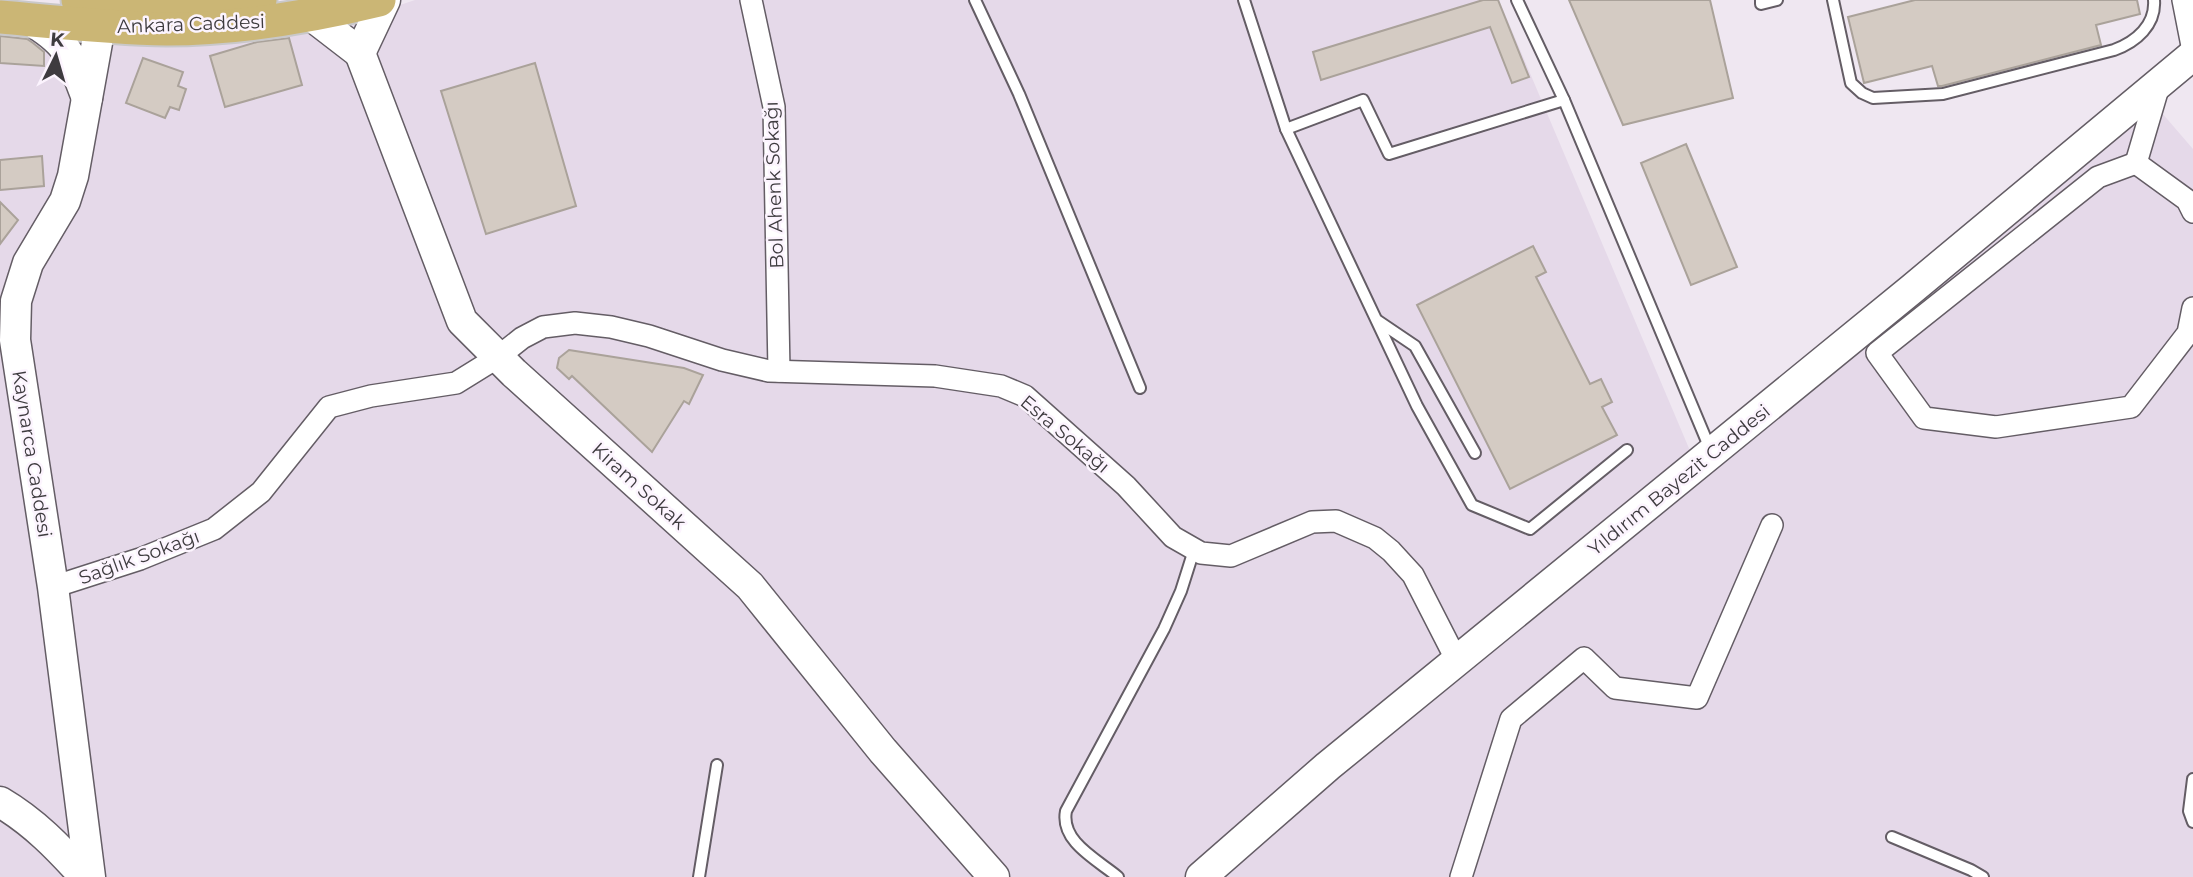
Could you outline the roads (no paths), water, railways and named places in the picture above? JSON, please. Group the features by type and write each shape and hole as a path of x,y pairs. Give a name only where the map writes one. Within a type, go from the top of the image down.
{"main road":[{"name":"Ankara Caddesi","path":"15,19 93,9 260,0"},
{"name":"Ankara Caddesi","path":"93,9 134,28 244,25 312,16 379,0"}],"street":[{"path":"312,16 360,53 385,0"},
{"name":"Bol Ahenk Sokağı","path":"751,0 774,107 779,371"},
{"path":"2183,0 2193,53"},
{"name":"Kaynarca Caddesi","path":"87,877 53,587 15,340 16,301 28,263 65,201 73,176 87,98 93,9"},
{"path":"15,19 53,34 68,50 87,98"},
{"path":"87,98 118,46 134,28"},
{"name":"Kiram Sokak","path":"360,53 462,321 498,357 750,586 883,751 994,877"},
{"name":"Yıldırım Bayezit Caddesi","path":"1201,877 1328,766 2159,85 2193,53"},
{"path":"2136,163 2159,85"},
{"path":"2136,163 2187,201 2193,212"},
{"path":"2136,163 2098,177 1877,353 1924,418 1996,427 2131,407 2188,333 2193,308"},
{"name":"Esra Sokağı","path":"498,357 522,338 543,327 575,323 611,327 649,336 722,360 769,371 935,376 1001,386 1025,396 1126,486 1173,537 1194,550 1214,556 1231,556 1312,522 1336,521 1375,538 1413,575 1457,662"},
{"name":"Sağlık Sokağı","path":"53,587 140,559 214,529 261,492 329,407 371,396 456,383 498,357"},
{"path":"1461,877 1511,719 1584,658 1615,688 1697,698 1772,525"},
{"path":"0,802 27,818 87,877"}],"lane":[{"path":"975,0 1019,94 1140,388"},
{"path":"1244,0 1286,129 1417,406 1472,505 1530,529 1626,450"},
{"path":"1517,0 1564,100 1712,453"},
{"path":"1760,0 1762,4 1777,0"},
{"path":"1833,0 1851,83 1862,93 1879,98 1943,94 2115,50 2133,41 2146,27 2152,15 2154,0"},
{"path":"1286,129 1363,100 1389,154 1564,100"},
{"path":"1376,319 1415,346 1475,453"},
{"path":"1118,877 1073,840 1065,826 1066,811 1164,629 1194,550"},
{"path":"699,877 718,765"},
{"path":"2193,779 2189,811 2193,822"},
{"path":"1892,837 1983,877"}]}
